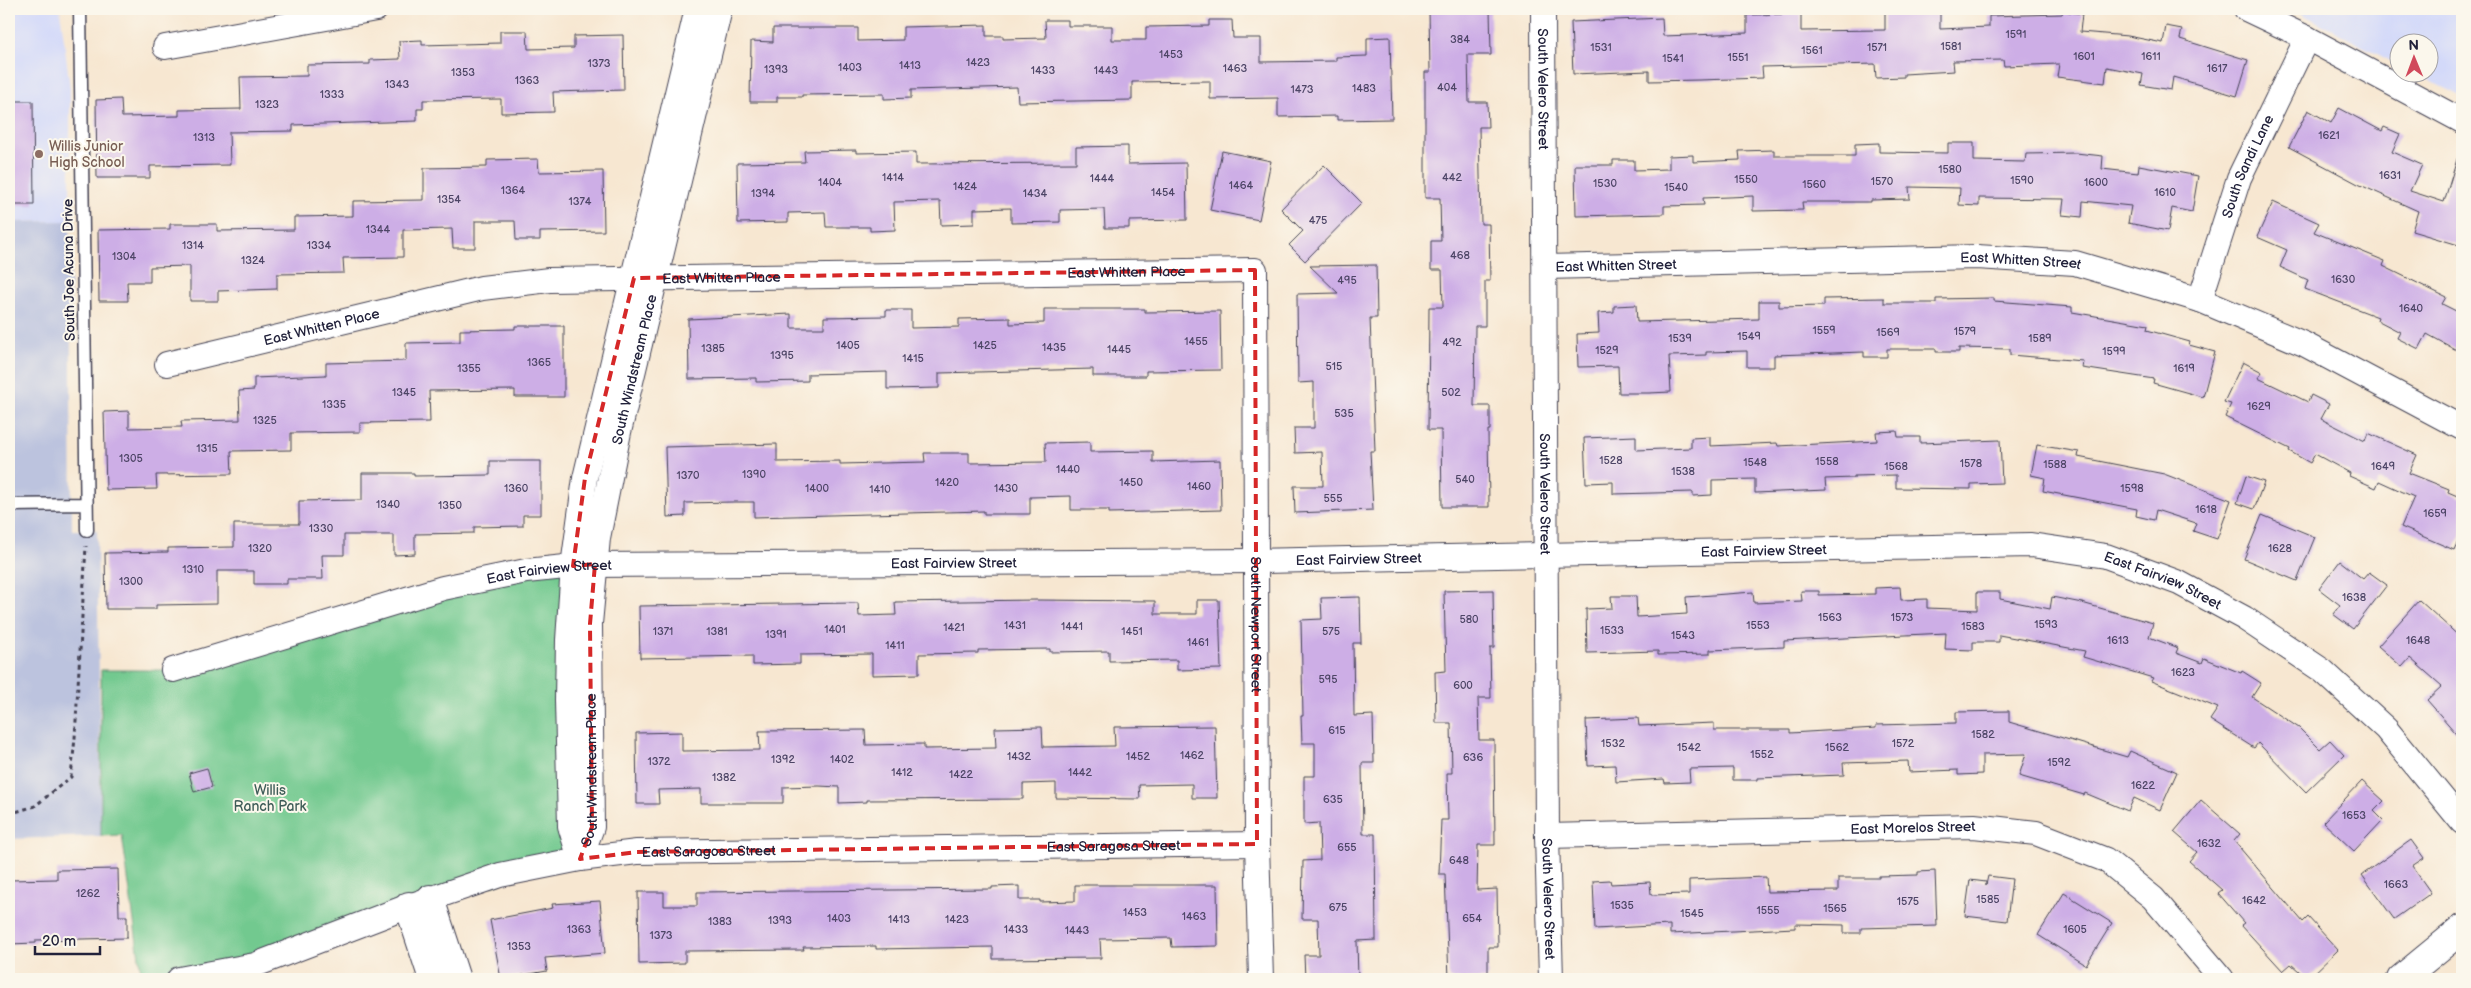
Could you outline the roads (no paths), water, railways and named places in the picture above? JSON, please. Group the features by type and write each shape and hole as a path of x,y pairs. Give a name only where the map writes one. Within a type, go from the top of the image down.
{"street":[{"path":"165,47 376,9"},
{"name":"South Windstream Place","path":"645,278 698,9"},
{"name":"South Windstream Place","path":"580,858 570,826 568,640 584,565 585,478 645,278 720,9"},
{"name":"South Velero Street","path":"1544,9 1547,836 1552,979"},
{"path":"2246,9 2307,38 2462,121"},
{"name":"South Sandi Lane","path":"2200,300 2240,178 2307,38"},
{"name":"East Whitten Street","path":"1545,267 1977,257 2075,263 2200,300 2304,344 2462,428"},
{"name":"East Whitten Place","path":"168,364 482,288 549,280 1255,270"},
{"name":"South Newport Street","path":"1255,270 1258,844 1261,979"},
{"name":"East Fairview Street","path":"173,670 443,588 526,571 584,565 1258,561 1545,553 2031,545 2106,556 2179,583 2244,618 2323,671 2386,729 2462,822"},
{"name":"East Morelos Street","path":"1547,836 1974,826 2036,833 2106,860 2153,898 2222,979"},
{"name":"East Saragosa Street","path":"179,979 255,965 419,903 500,875 580,858 637,852 1258,844"},
{"path":"419,903 433,979"},
{"path":"419,903 456,979"},
{"path":"2414,975 2462,929"}],"lane":[{"name":"South Joe Acuna Drive","path":"80,9 87,530"},
{"path":"9,505 86,504"}],"place":[{"name":"Willis Junior High School","path":"39,154"}],"park label":[{"name":"Willis Ranch Park","path":"270,798"}]}
